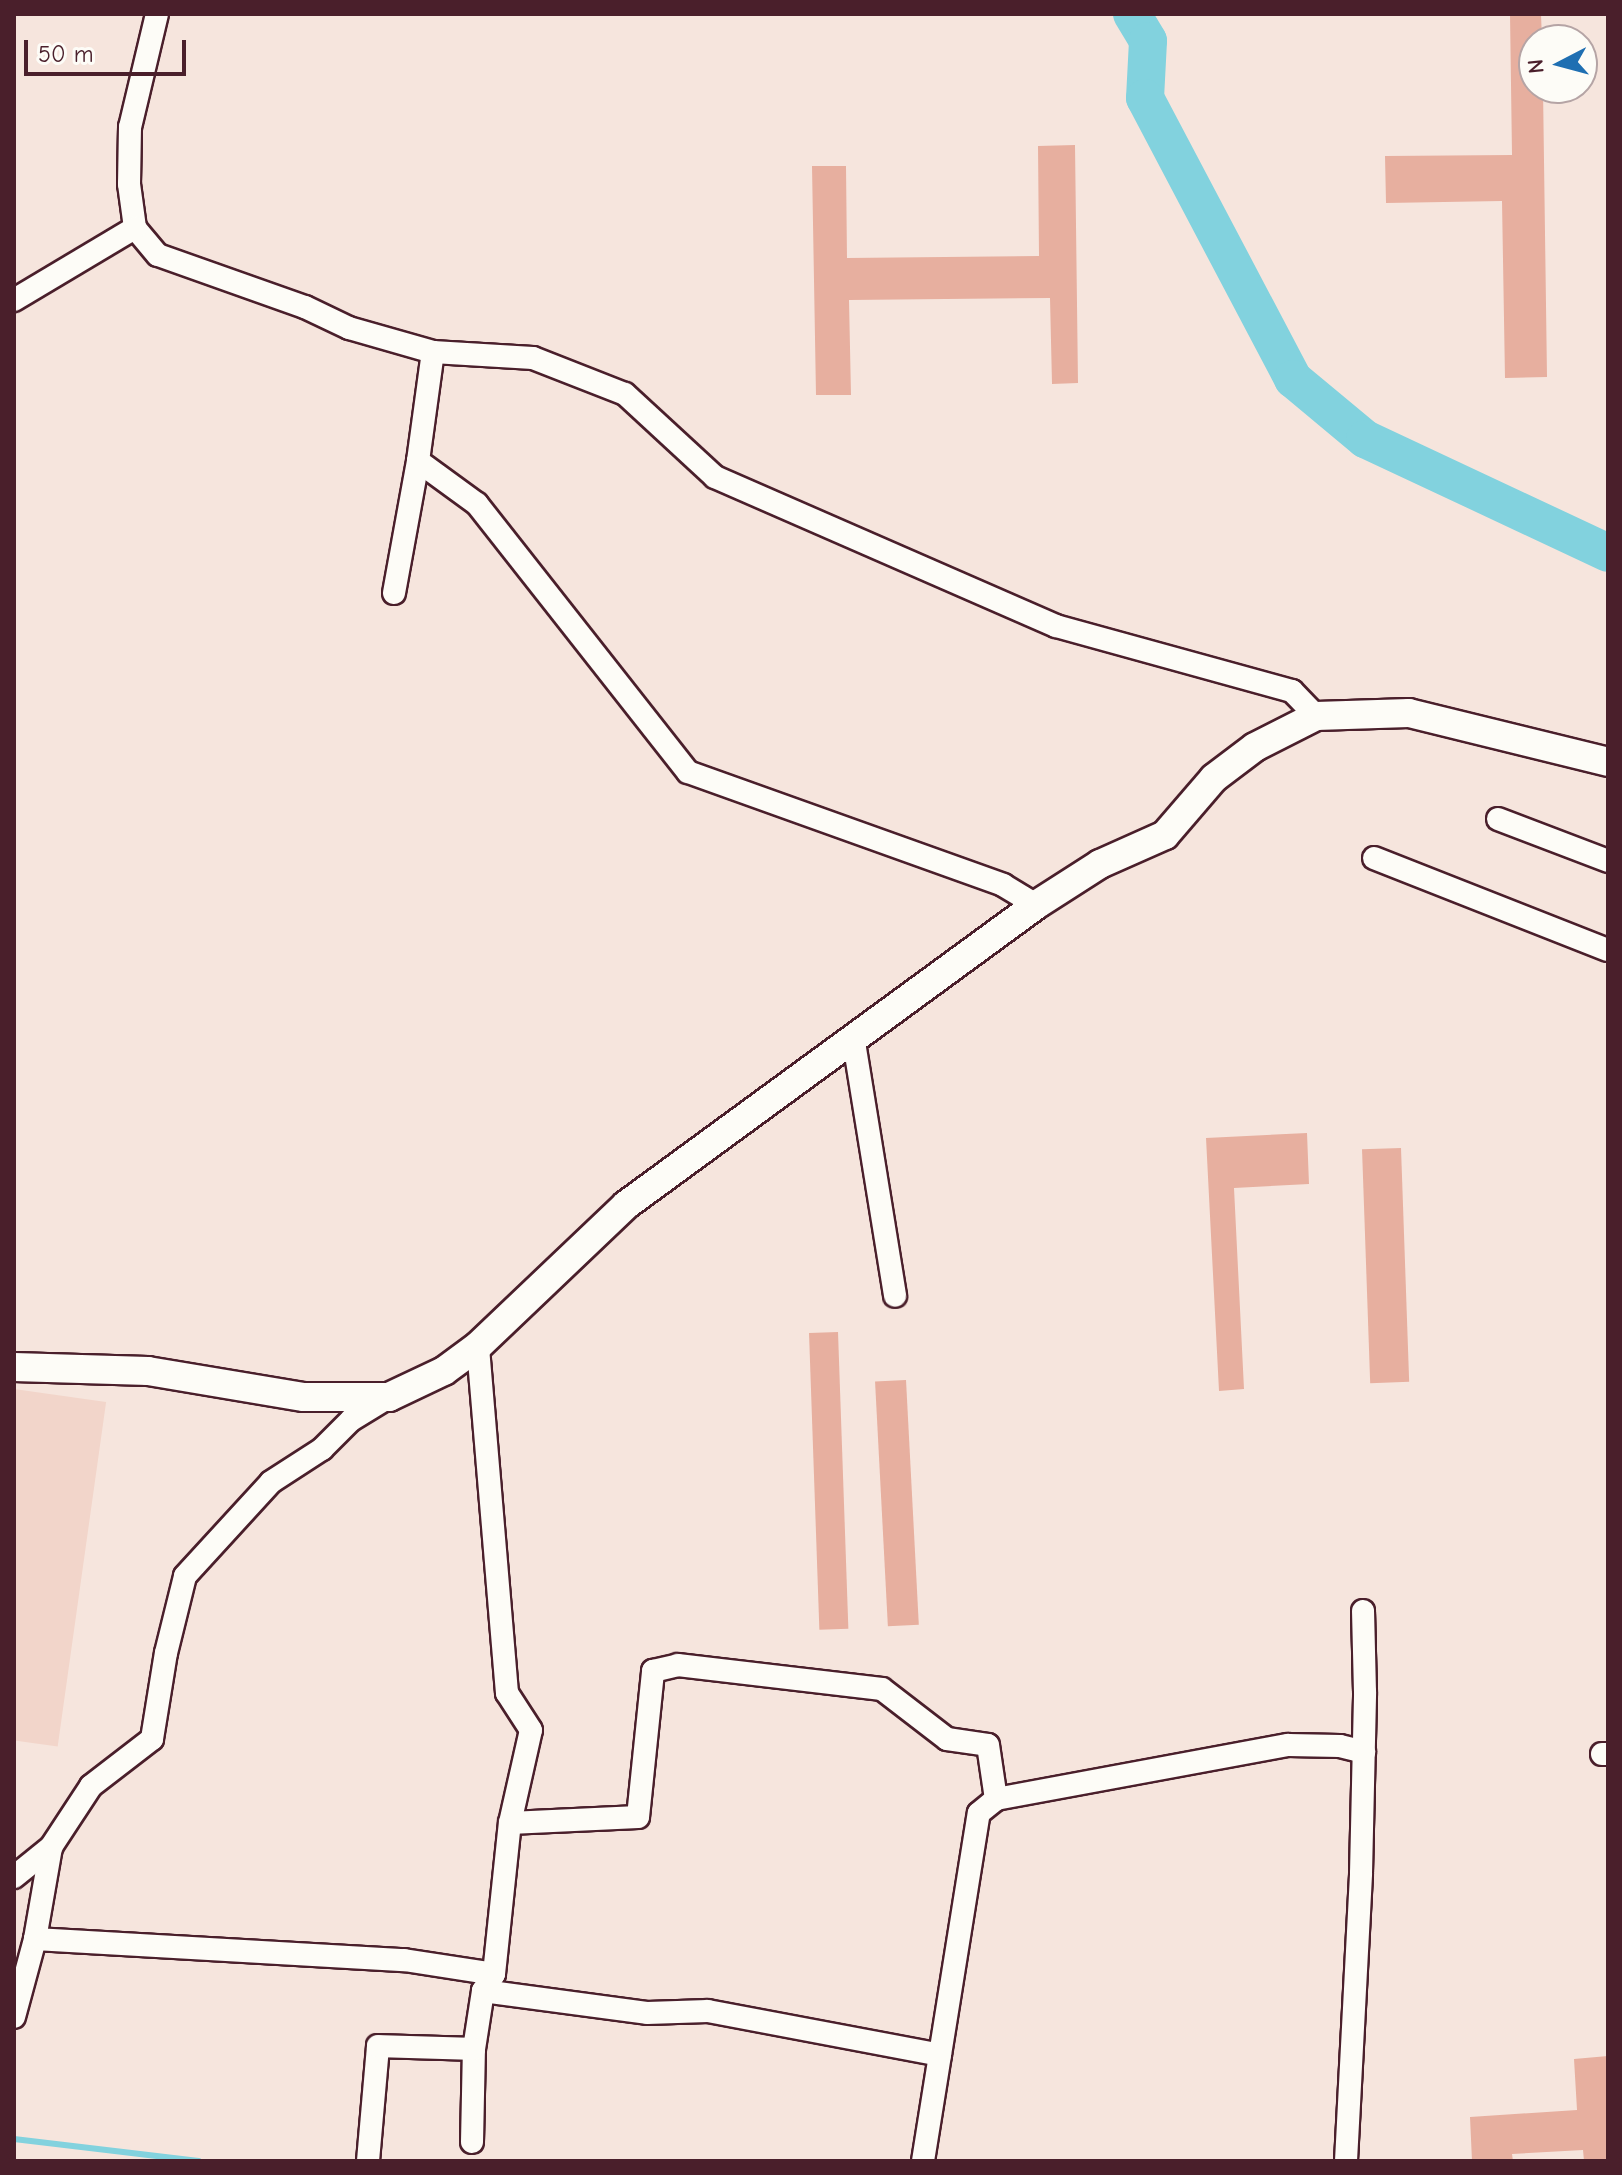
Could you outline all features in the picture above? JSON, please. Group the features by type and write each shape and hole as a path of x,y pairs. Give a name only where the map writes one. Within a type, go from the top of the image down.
{"main road":[{"path":"14,1367 148,1371 304,1397 389,1397 444,1371 478,1346 626,1205 854,1042 1036,905 1100,864 1165,835 1214,778 1255,747 1316,716 1409,713 1608,762"}],"street":[{"path":"157,14 130,127 129,184 135,228 158,255 305,307 349,328 433,352 533,358 625,394 715,477 1056,626 1292,691 1316,716"},
{"path":"14,300 135,228"},
{"path":"394,593 418,461 433,352"},
{"path":"418,461 477,504 688,772 1003,885 1036,905"},
{"path":"1498,819 1608,861"},
{"path":"1374,858 1608,950"},
{"path":"854,1042 895,1296"},
{"path":"472,2142 474,2049 489,1983 510,1823 531,1730 507,1693 478,1346"},
{"path":"14,1877 51,1847 91,1786 152,1739 166,1653 185,1576 271,1482 322,1449 351,1420 389,1397"},
{"path":"1346,2161 1361,1873 1363,1611"},
{"path":"510,1823 638,1817 653,1671 678,1665 882,1689 947,1739 988,1745 996,1799"},
{"path":"923,2161 979,1813 996,1799 1288,1745 1340,1746 1364,1752"},
{"path":"14,2017 35,1939 51,1847"},
{"path":"35,1939 404,1960 489,1983 647,2013 708,2011 940,2055"},
{"path":"368,2161 378,2046 474,2049"}],"shaded area":[{"path":"14,1389 106,1402 58,1747 14,1740"}],"building":[{"path":"1510,14 1541,14 1541,24 1518,24 1518,104 1543,104 1547,377 1505,378 1502,201 1386,203 1385,156 1512,155"},
{"path":"1075,145 1078,383 1052,384 1050,298 849,300 851,395 816,395 812,166 846,166 847,258 1039,256 1038,146"},
{"path":"1307,1133 1309,1184 1234,1188 1244,1389 1219,1391 1206,1138"},
{"path":"1401,1148 1409,1382 1370,1383 1362,1149"},
{"path":"838,1332 848,1629 819,1630 809,1333"},
{"path":"906,1380 919,1625 888,1626 875,1382"},
{"path":"1608,2056 1608,2161 1584,2161 1583,2150 1512,2154 1513,2161 1472,2161 1470,2117 1577,2110 1574,2059"}],"waterway":[{"path":"1132,14 1148,41 1145,98 1293,379 1365,439 1608,553"},
{"path":"14,2139 199,2161"}]}
